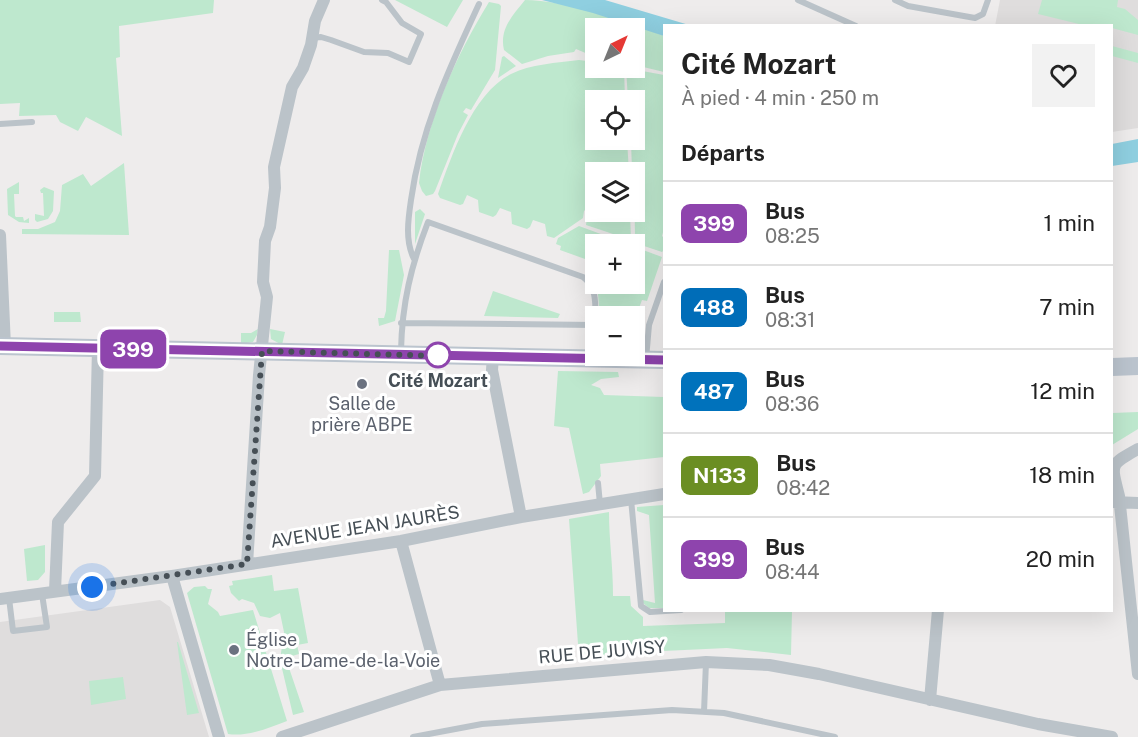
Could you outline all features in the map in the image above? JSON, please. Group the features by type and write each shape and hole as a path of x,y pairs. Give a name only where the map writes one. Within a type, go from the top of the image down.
{"street":[{"path":"247,564 267,297 263,282 265,241 270,227 275,188 274,167 291,93 303,68 315,21 324,0"},
{"path":"0,235 3,346 585,357"},
{"path":"55,591 58,522 95,476 98,348"},
{"path":"493,356 492,370 521,517"},
{"path":"646,360 663,360"},
{"path":"1113,367 1138,366"},
{"path":"1138,449 1116,462 1114,467 1115,502 1138,674"},
{"name":"AVENUE JEAN JAURÈS","path":"5,598 172,576 401,541 521,517 663,494"},
{"path":"1115,502 1138,503"},
{"path":"401,541 440,685"},
{"path":"172,576 219,737"},
{"path":"930,700 938,612"},
{"name":"RUE DE JUVISY","path":"282,737 440,685 706,662 769,665 819,674 930,700 1112,737"}],"lane":[{"path":"312,38 321,37 364,52 388,53 409,62 421,34 402,23 382,0"},
{"path":"798,0 852,24"},
{"path":"895,0 908,6 975,18 983,14 988,0"},
{"path":"414,259 408,247 409,212 420,150 437,97 479,4"},
{"path":"0,124 32,122"},
{"path":"401,355 401,323 414,259 428,222 583,277 590,281 594,306"},
{"path":"646,360 649,325 663,285"},
{"path":"401,323 585,325"},
{"path":"597,483 600,504"},
{"path":"631,499 641,606 650,612 663,611"},
{"path":"5,598 13,631 47,627 42,593"},
{"path":"705,712 706,662"},
{"path":"413,737 482,724 672,710 724,713 835,737"}],"shaded area":[{"path":"1000,0 1138,0 1138,128 1113,132 1113,24 995,24"},
{"path":"160,600 170,607 209,737 0,737 0,622"}],"green space":[{"path":"0,0 214,0 213,13 119,26 120,57 116,58 122,136 86,117 78,131 60,122 56,115 19,116 20,103 0,104"},
{"path":"395,0 463,0 447,27"},
{"path":"525,0 576,7 614,18 585,18 585,53 576,49 574,52 548,56 522,64 504,50 503,35 508,23"},
{"path":"1042,0 1118,0 1117,7 1125,9 1138,20 1138,35 1113,28 1113,24 1079,24 1038,14"},
{"path":"489,2 501,6 495,70 471,110 466,108 463,112 468,115 435,191 426,196 419,183 428,136 455,66"},
{"path":"645,29 663,36 663,72 645,67"},
{"path":"1113,46 1138,53 1138,63 1113,56"},
{"path":"504,56 516,66 498,78 502,57"},
{"path":"585,61 585,78 624,78 625,90 585,90 585,150 628,150 628,162 585,162 583,218 554,238 547,236 545,224 533,220 527,229 512,224 511,212 500,208 493,217 479,212 478,200 467,195 463,204 460,205 440,198 438,194 465,127 485,96 497,83 511,74 544,64"},
{"path":"645,72 663,75 662,252 645,246 645,234 635,234 635,222 645,222 645,162 632,162 631,150 645,150 645,90 627,90 627,78 645,78"},
{"path":"124,163 129,235 22,234 22,229 38,229 55,222 60,211 62,185 83,174 91,186"},
{"path":"19,182 19,194 14,194 15,216 23,217 24,221 29,218 29,223 19,222 8,215 7,189"},
{"path":"44,187 54,191 53,211 48,219 37,222 35,214 44,216 43,193 40,190"},
{"path":"420,209 425,214 415,244 415,212"},
{"path":"586,222 630,222 631,234 613,234 586,225"},
{"path":"579,226 601,234 585,234 585,259 560,250 561,246 556,244 558,238"},
{"path":"389,250 399,250 404,275 395,321 379,326 378,318 384,318 386,311"},
{"path":"645,251 662,257 647,301 642,300 640,306 599,306 598,294 645,294"},
{"path":"493,291 560,314 558,318 484,316"},
{"path":"54,312 80,312 81,322 54,322"},
{"path":"258,329 253,342 241,344 241,333 251,333"},
{"path":"270,329 285,332 282,345 271,339"},
{"path":"558,371 618,372 619,377 601,379 591,385 600,388 604,395 663,397 663,457 600,464 601,476 589,492 583,494 569,428 554,426"},
{"path":"1138,412 1138,429 1113,444 1113,413"},
{"path":"663,505 663,608 649,608 643,603 643,600 655,603 649,515 637,511 637,507"},
{"path":"609,512 613,596 630,596 631,606 643,617 643,626 725,623 725,612 792,612 791,655 727,648 642,652 641,645 617,647 610,655 579,658 569,519"},
{"path":"45,545 45,572 38,580 27,581 24,549"},
{"path":"272,575 274,591 298,588 308,643 297,645 299,654 292,656 293,660 287,662 304,712 293,715 280,660 284,632 280,613 270,618 260,616 254,603 242,599 239,601 231,593 229,586 233,585 232,581"},
{"path":"205,586 212,589 208,604 220,616 253,610 287,721 250,733 228,734 187,593 194,587"},
{"path":"178,642 199,713 187,715"},
{"path":"123,677 126,699 91,705 89,681"}],"water":[{"path":"542,0 605,0 686,24 663,24 663,36 645,30 645,18 608,18"},
{"path":"1138,139 1138,162 1113,166 1113,144"}],"bus line":[{"name":"399","path":"0,346 663,360"}],"place":[{"name":"Cité Mozart","path":"438,355"},
{"name":"Salle de prière ABPE","path":"362,384"},
{"name":"Église Notre-Dame-de-la-Voie","path":"234,650"}],"route":[{"path":"92,587 247,564 262,351 442,356 438,355"}]}
